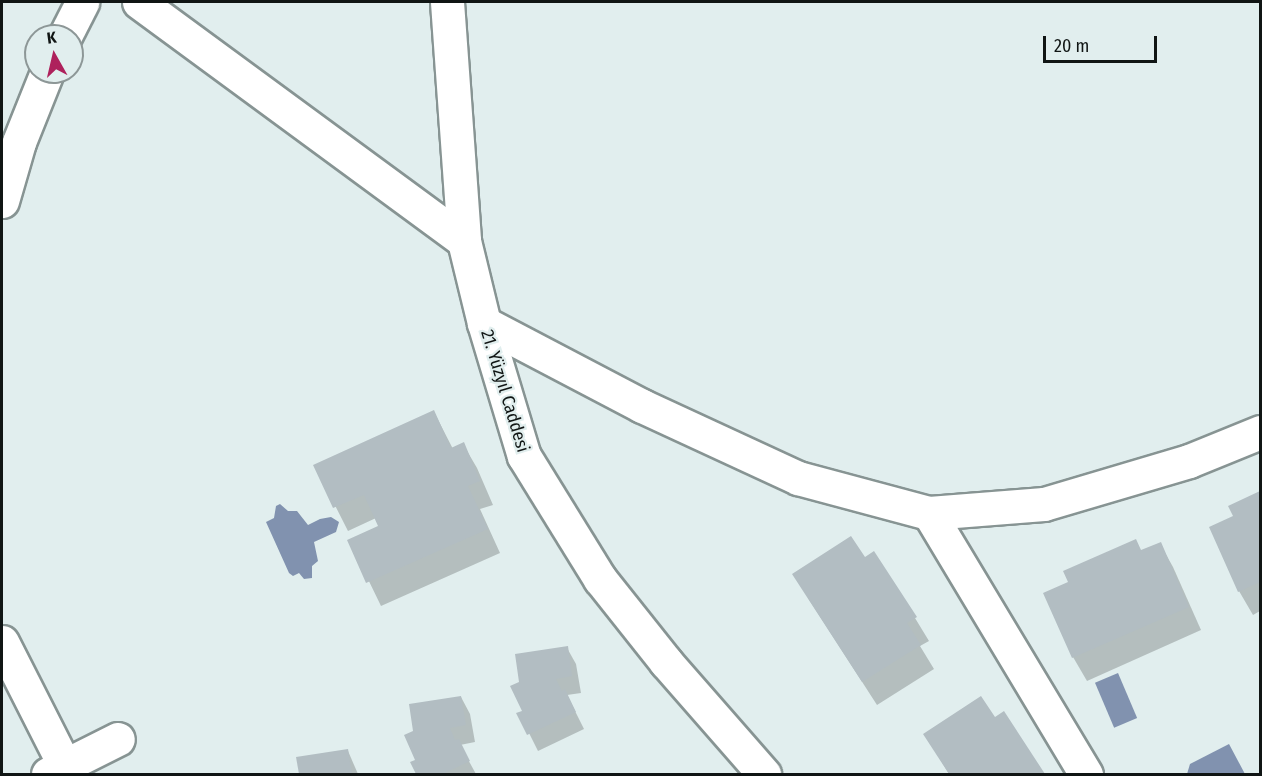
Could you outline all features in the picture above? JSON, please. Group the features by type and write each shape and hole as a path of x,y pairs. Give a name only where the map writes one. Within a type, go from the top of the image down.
{"street":[{"path":"71,24 82,2"},
{"path":"139,2 464,241"},
{"name":"21. Yüzyıl Caddesi","path":"447,2 464,241 484,323 524,456 600,579 666,662 764,774"},
{"path":"2,201 19,142 42,84"},
{"path":"484,323 642,406 798,478 929,513 1044,504 1189,461 1260,432"},
{"path":"929,513 1086,774"},
{"path":"2,642 56,770 118,739"}],"water":[{"path":"280,504 288,511 297,511 308,525 331,517 339,522 336,532 314,542 318,561 312,566 312,578 304,579 299,573 293,576 289,573 266,522 274,518 276,506"},
{"path":"1118,673 1137,718 1114,728 1095,683"},
{"path":"1229,744 1245,774 1187,774 1190,764"}],"building":[{"path":"434,410 451,448 464,442 480,481 468,486 488,529 366,583 347,540 378,526 364,495 333,508 313,465"},
{"path":"1260,491 1260,582 1238,592 1209,527 1233,516 1228,506"},
{"path":"851,536 865,557 874,551 917,617 907,623 921,645 862,682 792,574"},
{"path":"1136,539 1141,550 1161,542 1189,607 1072,658 1043,593 1068,582 1063,571"},
{"path":"568,646 572,676 556,679 562,691 565,689 576,712 527,735 516,713 522,711 510,686 519,682 515,654"},
{"path":"461,696 466,725 450,728 455,740 459,739 470,761 443,774 416,774 410,762 415,760 404,735 413,731 409,704"},
{"path":"981,696 995,717 1004,711 1045,774 949,774 923,734"},
{"path":"348,749 352,774 299,774 296,757"}]}
